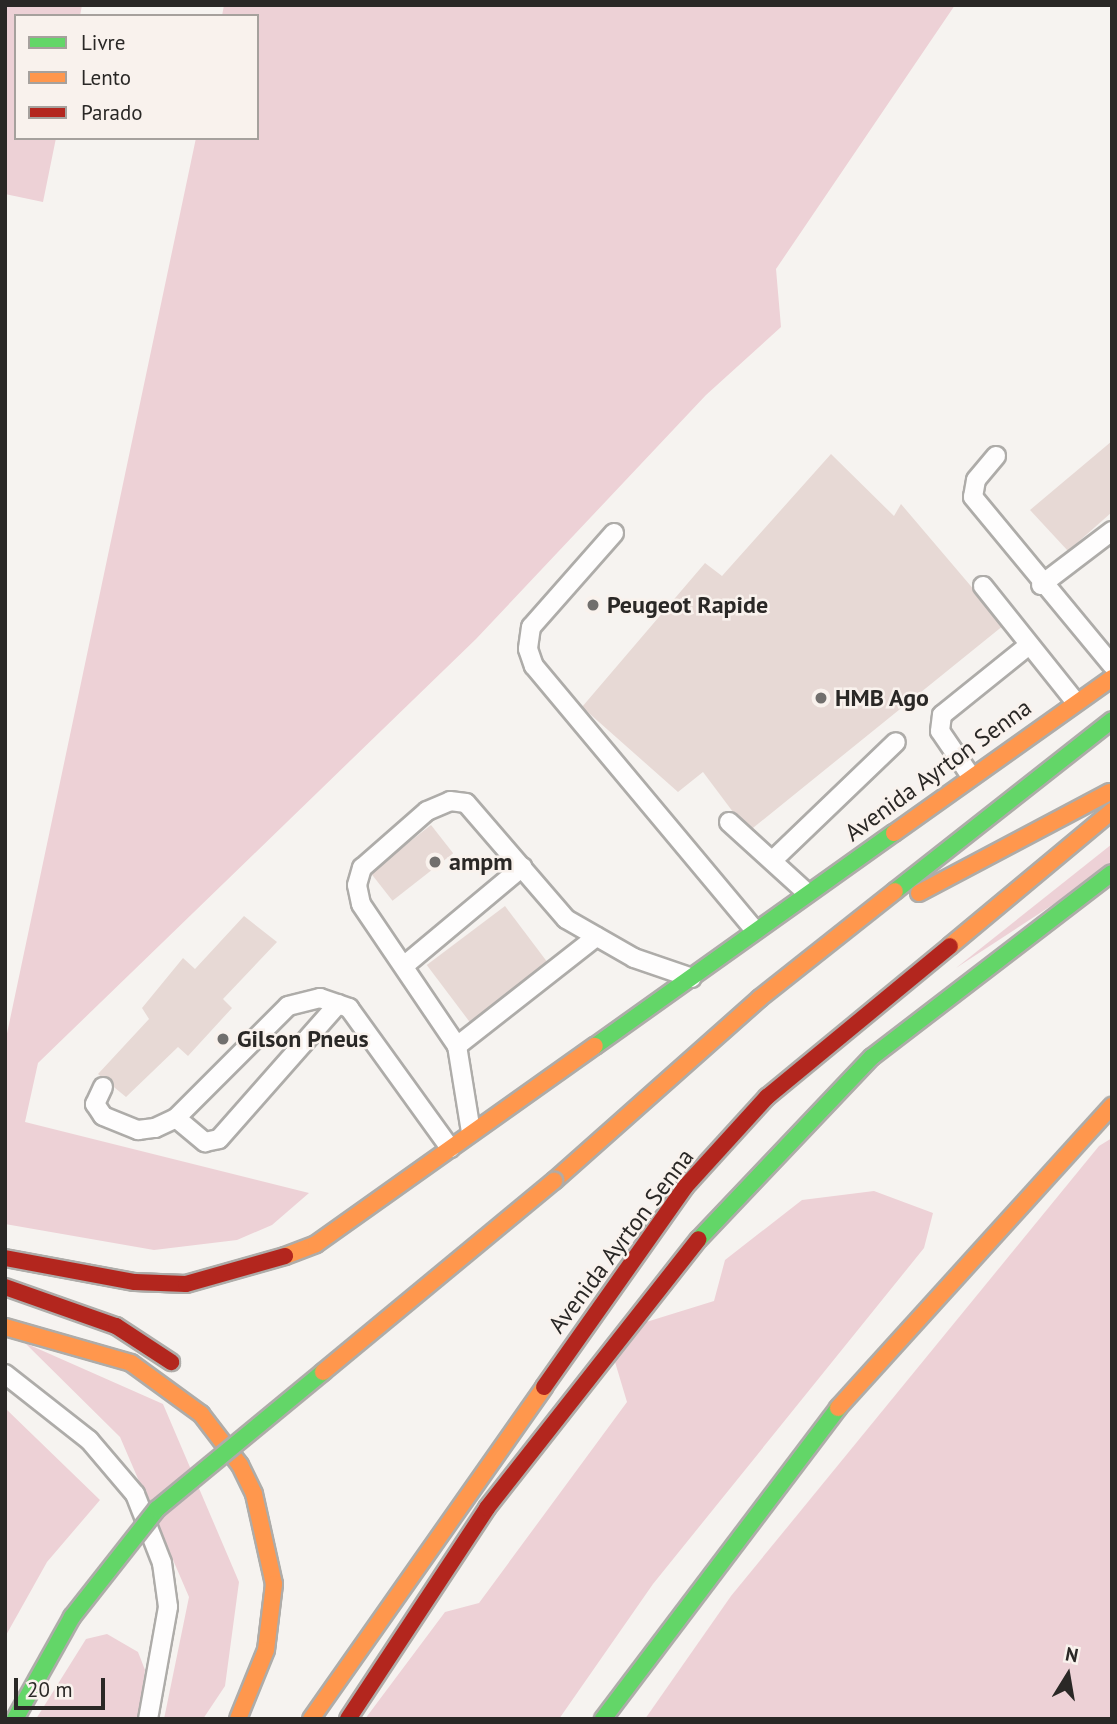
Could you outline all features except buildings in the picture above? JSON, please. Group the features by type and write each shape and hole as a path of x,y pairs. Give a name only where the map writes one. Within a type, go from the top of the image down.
{"highway":[{"name":"Avenida Ayrton Senna","path":"5,1258 135,1282 186,1284 247,1271 316,1244 471,1132 695,980 755,930 1074,700 1112,678"},
{"path":"15,1719 72,1617 157,1509 554,1181 830,940 1112,720"},
{"path":"830,940 1112,790"},
{"name":"Avenida Ayrton Senna","path":"311,1719 464,1495 685,1187 767,1097 1112,811"},
{"path":"348,1719 487,1508 637,1311 786,1142 872,1057 1112,873"},
{"path":"603,1719 693,1590 832,1415 1112,1107"},
{"path":"5,1287 116,1326 186,1377 254,1494 274,1584 266,1650 238,1719"},
{"path":"5,1327 99,1350 162,1381 224,1441"}],"lane":[{"path":"996,456 976,480 974,497 1041,585 1112,665"},
{"path":"1041,585 1112,530"},
{"path":"614,533 531,627 528,649 534,666 755,930"},
{"path":"984,586 1074,700"},
{"path":"970,775 939,722 1028,645"},
{"path":"773,860 896,742"},
{"path":"471,1132 457,1046 405,965 361,904 357,885 362,868 427,811 450,801 466,803 566,919 596,937 695,980"},
{"path":"729,822 807,893"},
{"path":"405,965 522,867"},
{"path":"457,1046 596,937"},
{"path":"103,1087 95,1104 103,1116 138,1130 176,1118 288,1006 320,998 349,1008 450,1148"},
{"path":"176,1118 205,1142 219,1139 338,1004"},
{"path":"8,1377 89,1440 135,1494 162,1563 166,1640 148,1719"}],"shaded area":[{"path":"5,5 82,5 80,14 14,14 14,140 56,140 43,202 5,194"},
{"path":"224,5 955,5 776,269 781,327 706,395 476,639 38,1063 25,1122 309,1193 272,1225 237,1240 154,1250 5,1224 5,1043 196,140 259,140 259,14 222,14"},
{"path":"1112,844 1112,866 956,968"},
{"path":"1112,1138 1112,1719 645,1719 731,1596 1099,1146"},
{"path":"874,1191 933,1213 924,1248 653,1584 559,1719 365,1719 445,1612 479,1603 627,1402 615,1362 643,1323 714,1301 725,1260 802,1200"},
{"path":"25,1343 163,1404 239,1582 225,1686 203,1719 164,1719 189,1597 120,1437"},
{"path":"5,1408 100,1500 47,1562 5,1637"},
{"path":"107,1634 138,1652 145,1670 138,1719 36,1719 86,1639"}],"traffic: fast":[{"path":"895,891 1112,720"},
{"path":"595,1046 894,833"},
{"path":"699,1239 872,1057 1112,873"},
{"path":"15,1719 72,1617 157,1509 323,1372"},
{"path":"603,1719 838,1408"}],"traffic: slow":[{"path":"894,833 1112,678"},
{"path":"919,893 1110,792"},
{"path":"950,946 1112,811"},
{"path":"554,1181 760,998 895,891"},
{"path":"285,1256 316,1244 595,1046"},
{"path":"838,1408 1112,1106"},
{"path":"323,1372 554,1181"},
{"path":"5,1327 131,1363 201,1414 240,1465 254,1494 274,1584 266,1650 238,1719"},
{"path":"311,1719 544,1387"}],"traffic: jam":[{"path":"544,1387 685,1187 767,1097 950,946"},
{"path":"348,1719 487,1508 699,1239"},
{"path":"5,1258 135,1282 186,1284 285,1256"},
{"path":"5,1287 116,1326 171,1362"}],"place":[{"name":"Peugeot Rapide","path":"593,605"},
{"name":"HMB Ago","path":"821,698"},
{"name":"ampm","path":"435,862"},
{"name":"Gilson Pneus","path":"223,1039"}]}
